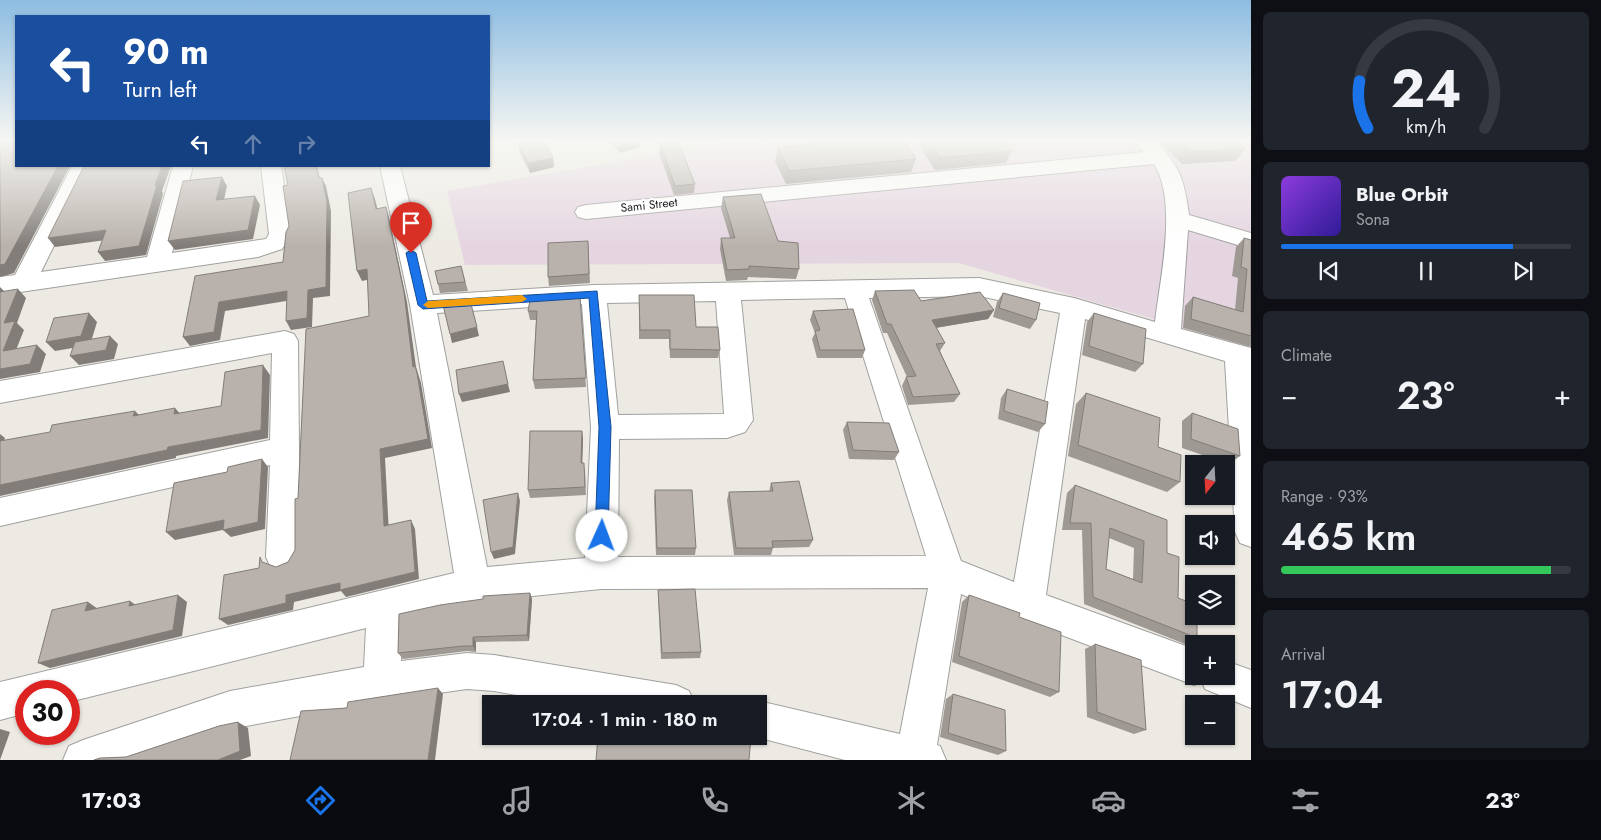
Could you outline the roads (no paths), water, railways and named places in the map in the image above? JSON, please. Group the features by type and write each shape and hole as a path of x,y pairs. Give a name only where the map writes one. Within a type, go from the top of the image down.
{"street":[{"path":"11,285 77,175"},
{"path":"157,264 180,175"},
{"path":"11,285 258,249 274,244 281,235 272,175"},
{"path":"392,175 423,305 473,585"},
{"name":"Sami Street","path":"586,212 878,175"},
{"path":"1167,335 1178,219 1174,182 1171,175"},
{"path":"1178,219 1251,240"},
{"path":"423,305 594,294 979,288 1074,307 1244,356 1251,532"},
{"path":"767,722 918,759 948,572 854,289"},
{"path":"605,427 727,426 735,424 739,420 728,292"},
{"path":"594,294 605,427 601,573"},
{"path":"1027,604 1074,307"},
{"path":"0,392 285,341 283,557"},
{"path":"0,512 285,449"},
{"path":"80,681 473,585 601,573 948,572 1185,664"},
{"path":"382,682 384,606"},
{"path":"83,760 230,710 382,682 467,671 494,673 623,695"},
{"path":"1235,683 1251,689"},
{"path":"0,701 15,697"}]}
